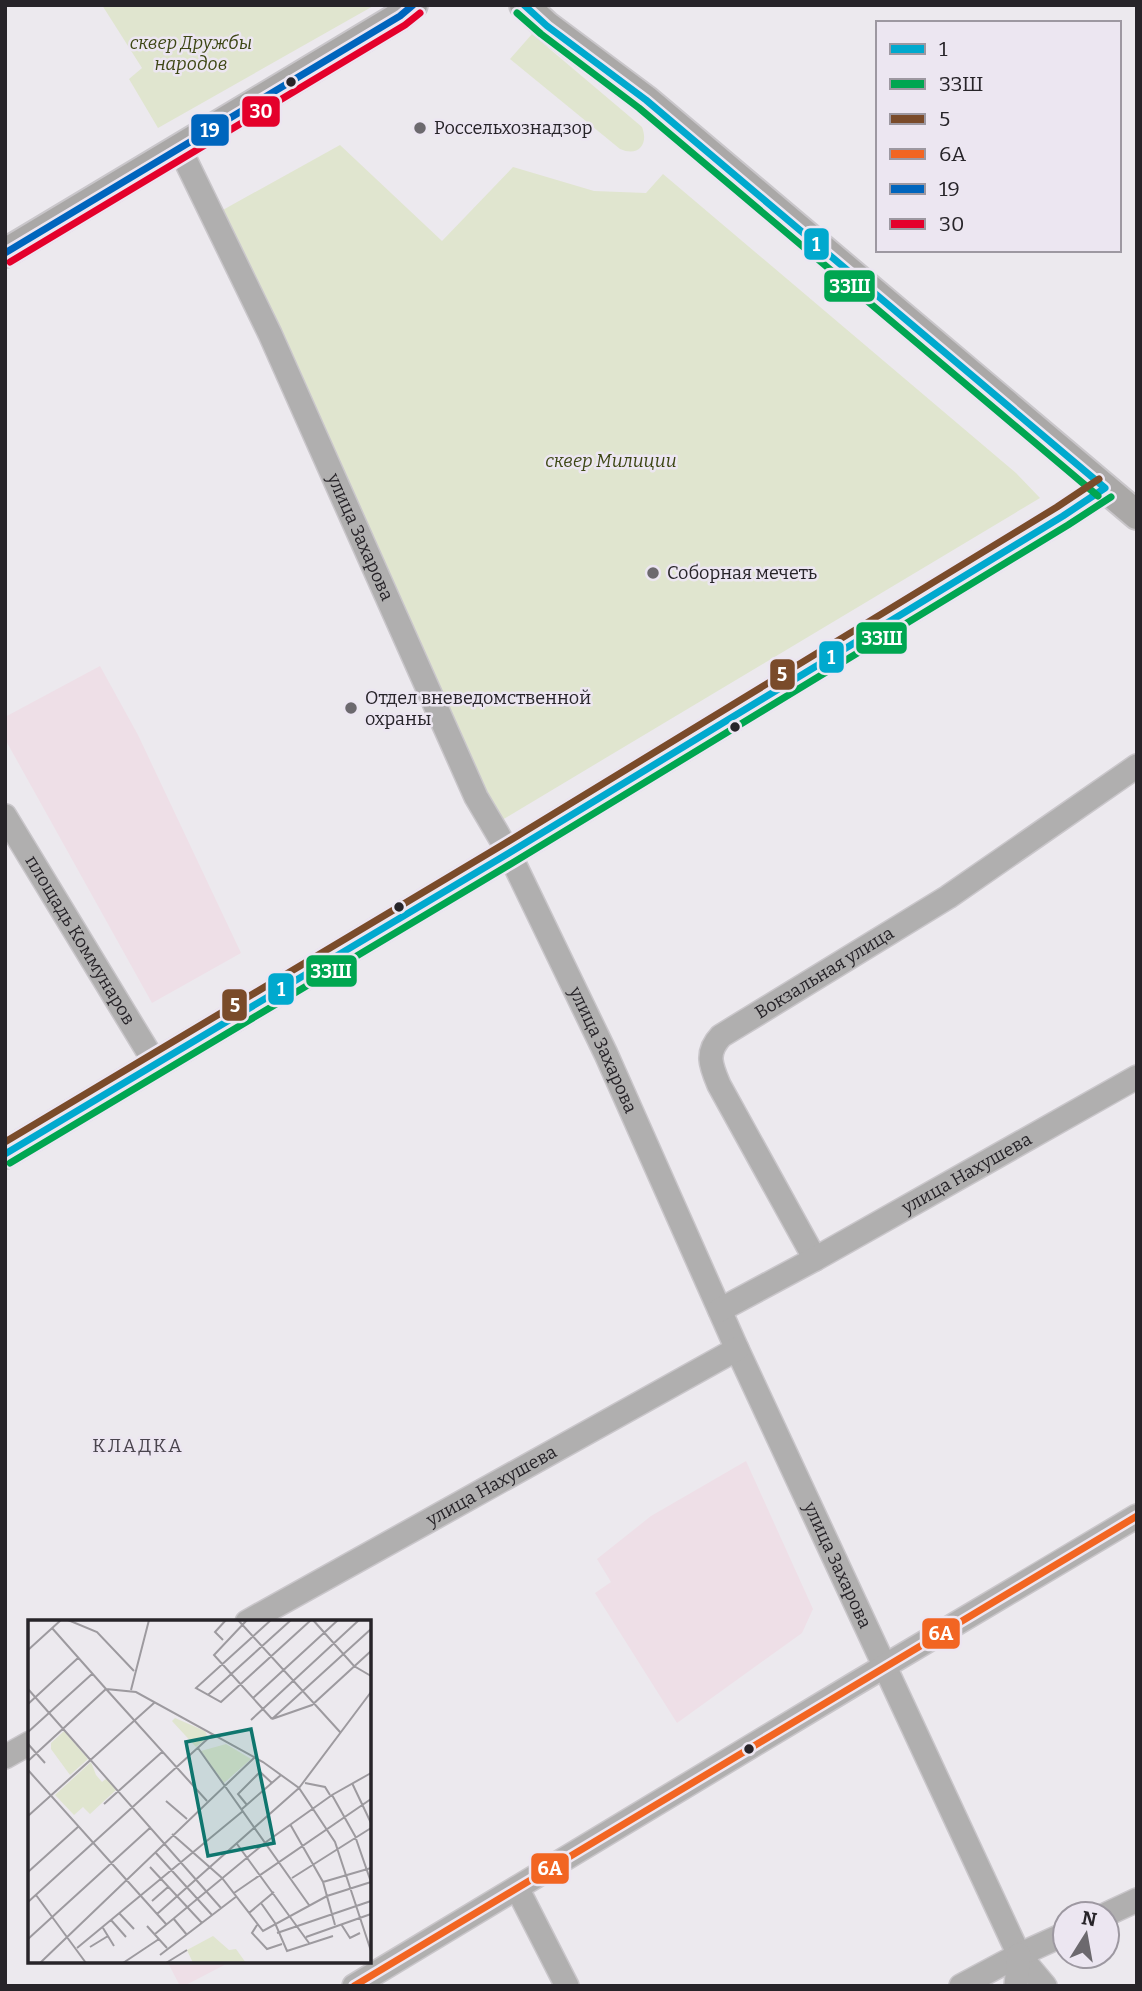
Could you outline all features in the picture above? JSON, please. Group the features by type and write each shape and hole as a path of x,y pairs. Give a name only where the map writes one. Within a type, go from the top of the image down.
{"main road":[{"path":"5,253 400,16 414,5"},
{"path":"524,5 547,26 646,100 1137,515"},
{"path":"5,1154 509,853 1105,488"}],"street":[{"name":"улица Захарова","path":"179,147 275,346 476,797 509,853 606,1054 737,1349 1019,1955 1045,1986"},
{"name":"Вокзальная улица","path":"816,1259 719,1085 710,1064 714,1044 721,1036 948,897 1137,766"},
{"name":"площадь Коммунаров","path":"5,816 156,1063"},
{"name":"улица Нахушева","path":"720,1310 816,1259 1137,1077"},
{"name":"улица Нахушева","path":"251,1620 737,1349"},
{"path":"354,1986 1137,1516"},
{"path":"5,1757 28,1744"},
{"path":"517,1888 567,1986"},
{"path":"1121,1907 1137,1899"},
{"path":"961,1986 1051,1940"},
{"path":"1016,1986 1019,1955"}],"shaded area":[{"path":"100,666 138,735 241,953 152,1003 5,739 5,717"},
{"path":"746,1461 813,1609 802,1633 677,1723 595,1593 611,1582 597,1559 651,1516"},
{"path":"168,1963 228,1963 184,1986 180,1986"}],"green space":[{"name":"сквер Дружбы народов","path":"102,5 375,5 158,128 129,79 142,68"},
{"path":"532,34 642,127 644,139 640,148 632,151 620,149 510,59"},
{"name":"сквер Милиции","path":"340,145 442,241 513,167 594,191 646,193 663,174 1016,473 1040,498 497,823 221,211"}],"transit line":[{"name":"19","path":"5,253 400,16 413,5"},
{"name":"1","path":"524,5 547,26 646,100 1105,488"},
{"name":"30","path":"10,262 405,25 420,13"},
{"name":"33Ш","path":"517,13 639,108 1098,496"},
{"name":"5","path":"5,1142 504,844 1099,479"},
{"name":"1","path":"5,1154 509,853 1105,488"},
{"name":"33Ш","path":"10,1163 514,862 1111,497"},
{"name":"6А","path":"354,1986 1137,1516"}],"place":[{"name":"Россельхознадзор","path":"420,128"},
{"name":"Соборная мечеть","path":"653,573"},
{"name":"Отдел вневедомственной охраны","path":"351,708"}],"district":[{"name":"КЛАДКА","path":"138,1445"}]}
